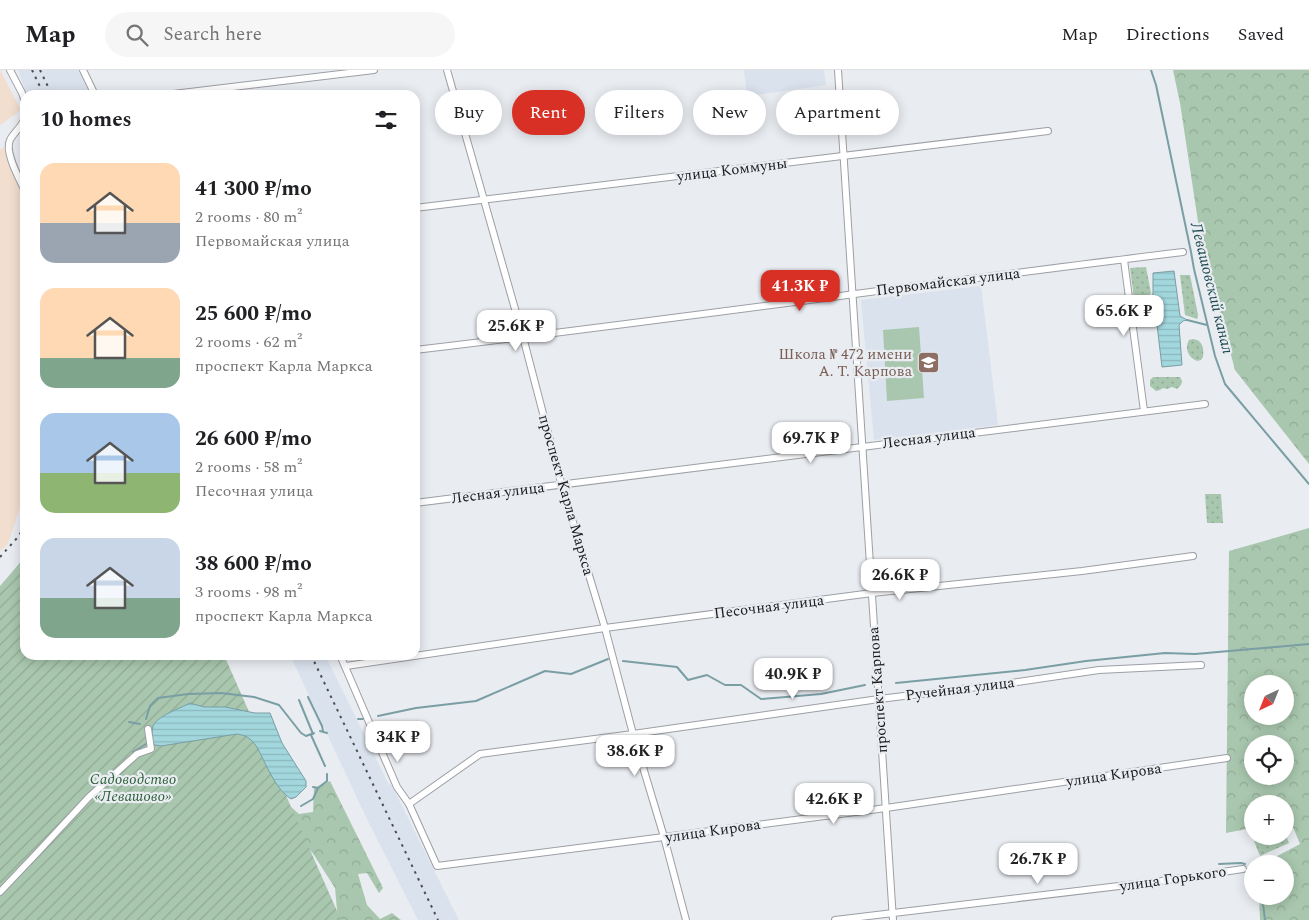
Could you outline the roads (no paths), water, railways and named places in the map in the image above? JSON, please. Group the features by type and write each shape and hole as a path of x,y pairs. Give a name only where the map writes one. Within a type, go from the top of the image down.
{"street":[{"path":"10,70 20,90"},
{"path":"84,70 92,90"},
{"path":"207,90 374,70"},
{"name":"проспект Карла Маркса","path":"447,70 485,200 562,486 605,628 686,920"},
{"name":"проспект Карпова","path":"838,70 893,916"},
{"path":"20,126 9,141 8,147 20,180"},
{"name":"улица Коммуны","path":"420,207 1048,131"},
{"name":"Первомайская улица","path":"420,349 523,338 1183,252"},
{"path":"1124,260 1144,412"},
{"name":"Лесная улица","path":"420,502 1205,404"},
{"name":"Песочная улица","path":"420,655 605,628 872,593 1082,571 1193,556"},
{"path":"343,660 397,788 409,804"},
{"name":"Песочная улица","path":"346,666 387,660"},
{"name":"Ручейная улица","path":"409,804 480,754 1099,670 1201,664"},
{"path":"0,892 89,797 138,754 151,749 148,729"},
{"name":"улица Кирова","path":"409,804 437,866 886,808 1227,758"},
{"name":"улица Горького","path":"835,920 893,916 1243,869"}],"water":[{"path":"1174,271 1180,316 1187,320 1179,325 1182,365 1162,367 1155,308 1154,303 1150,300 1153,294 1153,273"},
{"path":"190,703 204,707 225,707 255,713 270,713 282,743 306,781 306,787 296,797 291,799 286,795 274,780 259,750 243,735 237,734 161,746 155,745 152,742 152,738 155,722"}],"waterway":[{"name":"Левашовский канал","path":"1151,70 1156,85 1194,269 1215,356 1225,384 1309,484"},
{"path":"1187,320 1207,325"},
{"path":"896,683 1165,653 1195,654 1309,644"},
{"path":"378,716 416,708 476,701 545,671 571,674 608,659"},
{"path":"623,661 677,667 688,680 707,675 725,685 741,685 761,699 821,694 865,685"},
{"path":"146,719 150,706 158,698 188,694 221,693 254,697 279,705 301,733 306,736 314,733"},
{"path":"308,697 323,731"},
{"path":"299,700 313,734"},
{"path":"358,719 363,719"},
{"path":"129,722 140,724"},
{"path":"320,731 327,733"},
{"path":"311,735 325,766"},
{"path":"133,752 146,744"},
{"path":"313,787 318,788 327,781 327,774"},
{"path":"301,806 313,799 318,788"},
{"path":"1219,864 1244,864"},
{"path":"1263,905 1265,920"}],"railway":[{"path":"32,70 42,90"},
{"path":"40,70 50,90"},
{"path":"0,557 20,534"},
{"path":"313,660 438,920"}],"place":[{"name":"Школа № 472 имени А. Т. Карпова","path":"928,363"}],"park label":[{"name":"Садоводство «Левашово»","path":"133,788"}]}
